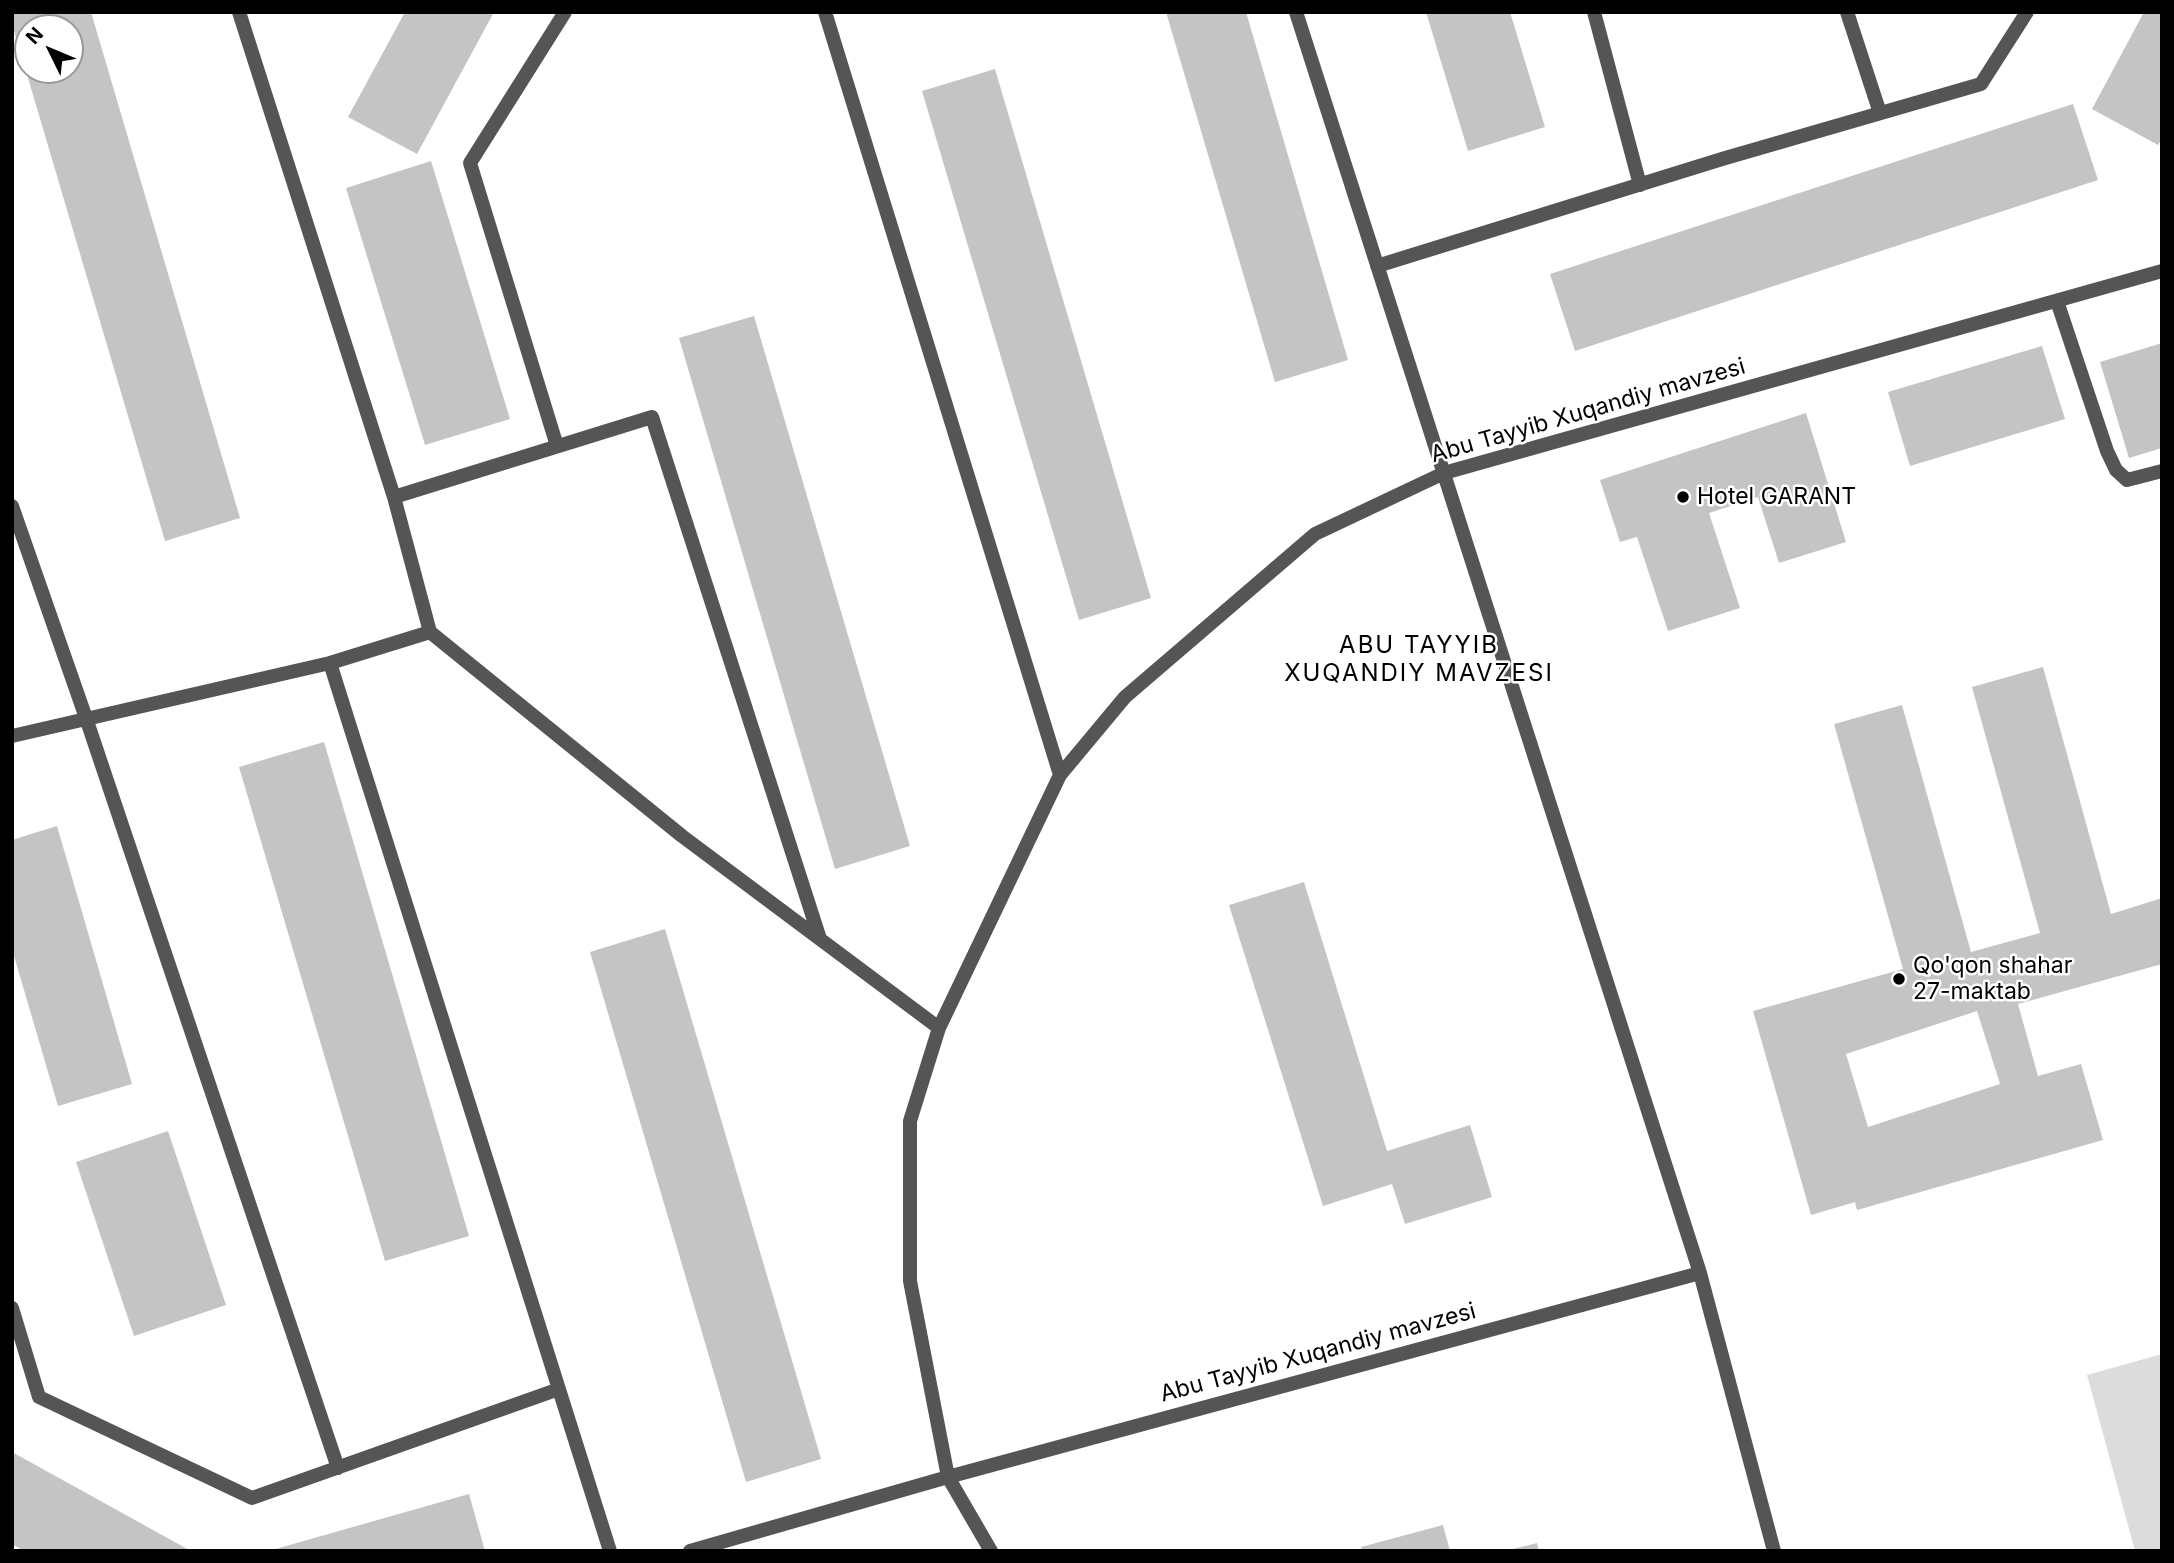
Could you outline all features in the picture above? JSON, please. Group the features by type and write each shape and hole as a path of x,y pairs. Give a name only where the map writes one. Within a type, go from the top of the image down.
{"lane":[{"path":"239,12 394,497 430,632 682,836 939,1028"},
{"path":"557,446 470,163 565,12"},
{"path":"825,12 1060,775"},
{"path":"1296,12 1700,1273 1774,1551"},
{"path":"1594,12 1640,185"},
{"path":"1847,12 1880,113"},
{"path":"1377,266 1981,84 2027,12"},
{"name":"Abu Tayyib Xuqandiy mavzesi","path":"991,1551 948,1477 910,1281 910,1121 939,1028 1060,775 1125,697 1315,534 1444,473 1464,470 2162,271"},
{"path":"2057,301 2107,451 2116,470 2127,480 2162,471"},
{"path":"394,497 652,417 820,939"},
{"path":"12,506 338,1468"},
{"path":"12,736 330,663 430,632"},
{"path":"330,663 610,1551"},
{"name":"Abu Tayyib Xuqandiy mavzesi","path":"690,1551 948,1477 1700,1273"},
{"path":"12,1308 39,1397 252,1498 559,1390"}],"shaded area":[{"path":"2162,1354 2162,1551 2135,1551 2087,1375"}],"building":[{"path":"12,12 91,12 240,518 165,541 30,84 84,84 84,14 14,14 14,31"},
{"path":"405,12 494,12 417,154 348,117"},
{"path":"1166,12 1246,12 1348,360 1275,382"},
{"path":"1426,12 1510,12 1545,127 1468,151"},
{"path":"2144,12 2162,12 2162,139 2158,145 2092,109"},
{"path":"995,69 1151,598 1079,620 922,91"},
{"path":"2073,104 2098,180 1575,351 1550,274"},
{"path":"431,161 510,419 425,445 346,188"},
{"path":"754,316 910,846 835,869 679,338"},
{"path":"2162,343 2162,448 2129,458 2100,362"},
{"path":"2042,346 2065,419 1910,466 1888,392"},
{"path":"1806,413 1846,542 1779,563 1758,497 1709,513 1740,608 1668,631 1637,537 1620,542 1600,480"},
{"path":"2043,667 2111,914 2162,898 2162,964 2018,1004 2038,1076 2081,1064 2103,1140 1857,1210 1855,1202 1811,1215 1753,1011 1903,969 1834,724 1902,705 1971,952 2040,933 1972,687","holes":["1977,1011 2000,1084 1868,1127 1846,1054"]},
{"path":"324,742 469,1236 385,1261 239,767"},
{"path":"57,826 132,1084 58,1106 12,949 12,840"},
{"path":"1304,882 1387,1151 1470,1125 1492,1197 1405,1224 1392,1184 1323,1206 1229,905"},
{"path":"665,929 821,1459 746,1482 590,952"},
{"path":"168,1131 226,1305 134,1336 76,1162"},
{"path":"12,1452 191,1551 24,1551 12,1544"},
{"path":"469,1494 485,1551 272,1551 272,1550"},
{"path":"1443,1525 1450,1551 1362,1551 1361,1547"},
{"path":"1537,1543 1539,1551 1509,1550"}],"place":[{"name":"Hotel GARANT","path":"1683,497"},
{"name":"Qo'qon shahar 27-maktab","path":"1899,979"}],"district":[{"name":"ABU TAYYIB XUQANDIY MAVZESI","path":"1419,660"}]}
